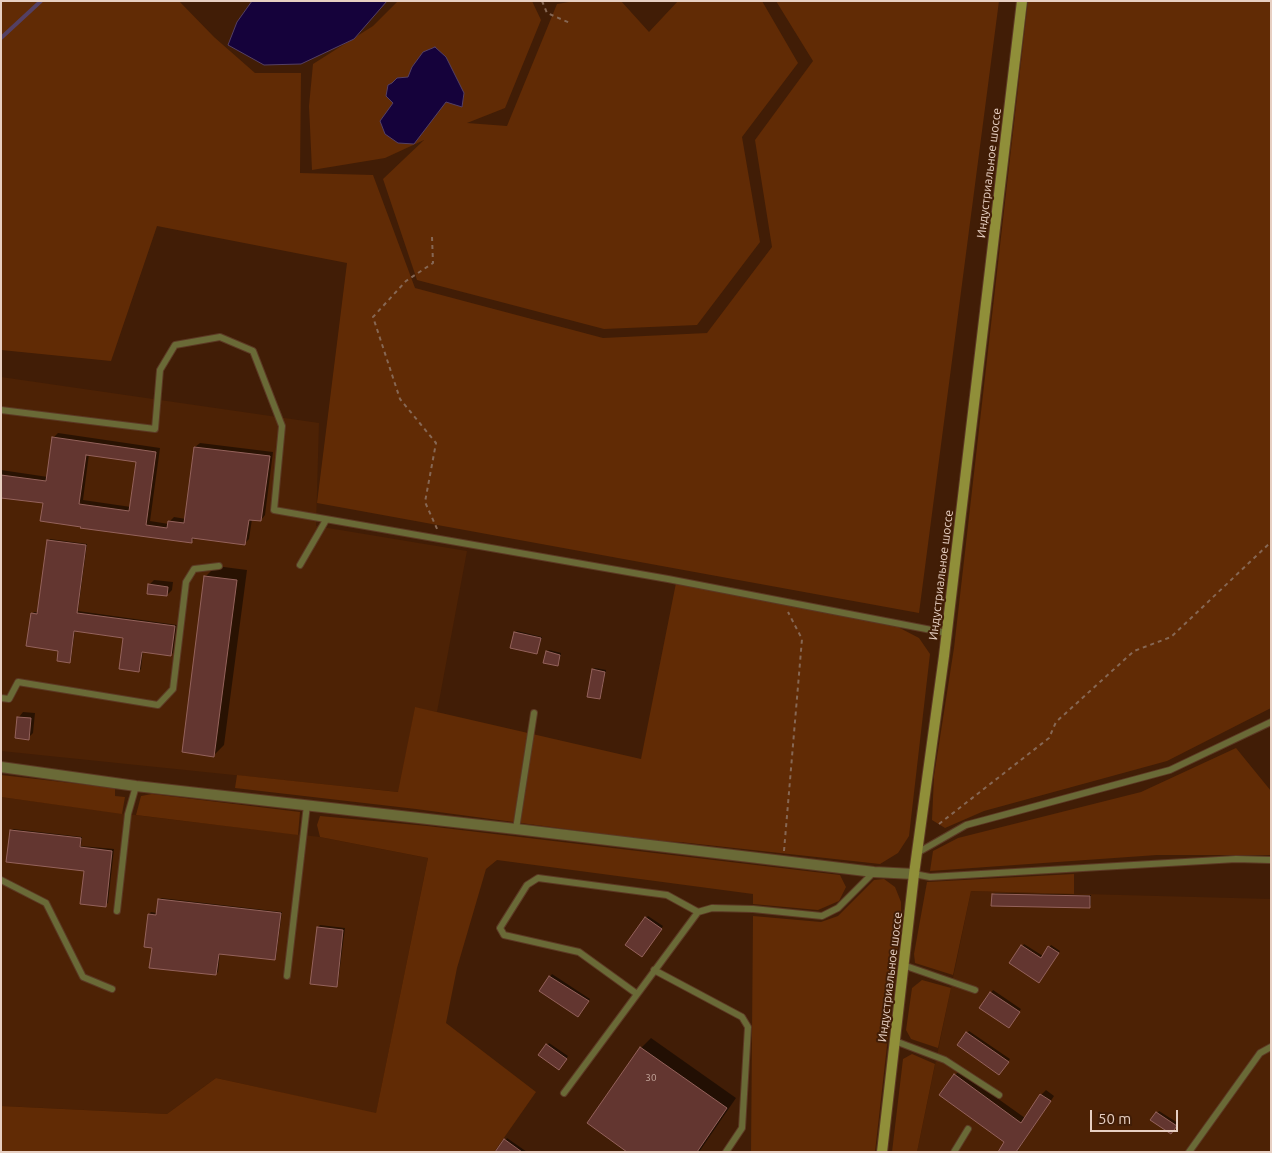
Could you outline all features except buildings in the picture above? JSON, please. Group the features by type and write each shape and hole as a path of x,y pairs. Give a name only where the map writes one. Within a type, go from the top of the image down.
{"main road":[{"name":"Индустриальное шоссе","path":"882,1152 914,874 947,633 1022,1"}],"street":[{"path":"1,767 136,786 516,829 783,862 874,872 914,874"}],"lane":[{"path":"1,410 155,429 160,370 175,345 220,337 253,351 282,426 274,510 668,579 947,633"},
{"path":"300,565 326,520"},
{"path":"1,698 10,700 18,682 158,704 172,689 186,582 194,569 219,566"},
{"path":"516,829 534,713"},
{"path":"917,852 966,825 1170,770 1271,722"},
{"path":"117,911 128,814 136,786"},
{"path":"287,976 307,805"},
{"path":"914,874 930,877 1236,860 1271,860"},
{"path":"564,1093 698,912 712,908 822,916 838,908 874,872"},
{"path":"637,994 578,952 504,935 500,928 526,885 538,878 667,895 698,912"},
{"path":"1,880 46,903 83,977 112,989"},
{"path":"903,965 975,990"},
{"path":"654,970 742,1017 748,1027 742,1128 726,1152"},
{"path":"895,1041 945,1060 999,1095"},
{"path":"1189,1152 1260,1053 1271,1047"},
{"path":"954,1152 968,1129"}],"path":[{"path":"542,1 547,13 570,23"},
{"path":"432,237 434,263 406,281 373,317 400,399 436,443 425,502 442,540"},
{"path":"939,824 1049,738 1056,722 1134,651 1171,637 1271,542"},
{"path":"783,601 802,639 783,862"}],"shaded area":[{"path":"1,1 179,1 214,37 255,73 301,73 300,173 373,175 415,288 603,338 707,333 772,247 755,140 813,61 776,1 999,1 919,613 317,503 347,263 157,226 111,361 1,350"},
{"path":"252,1 387,1 354,39 301,64 264,65 228,45 237,22"},
{"path":"398,1 532,1 541,20 505,108 467,123 507,126 557,4 575,1 621,1 649,32 678,1 762,1 798,63 742,137 760,242 697,325 604,329 417,280 383,179 424,140 385,158 312,170 309,106 313,64 373,26"},
{"path":"1028,1 1271,1 1271,708 1167,761 984,811 945,828 932,820 934,776 954,648"},
{"path":"435,47 446,57 464,93 462,107 446,102 414,144 398,143 385,134 380,121 393,103 386,96 388,85 397,78 408,77 412,67 423,52"},
{"path":"1,377 319,423 316,526 467,551 437,712 415,708 399,792 1,751"},
{"path":"676,583 898,627 919,638 930,654 909,836 898,853 880,864 656,841 416,809 235,788 237,775 398,792 415,707 641,759"},
{"path":"1236,748 1271,791 1271,855 1157,855 930,871 933,851 958,838 1141,792"},
{"path":"1,775 115,788 115,796 125,797 122,814 1,797"},
{"path":"152,794 300,812 298,835 136,815 141,796"},
{"path":"1,797 320,837 428,858 376,1114 216,1078 167,1114 1,1106"},
{"path":"320,816 427,826 840,875 846,887 839,901 818,910 753,904 753,894 497,860 486,869 457,968 446,1023 536,1092 494,1152 1,1152 1,1106 167,1114 216,1078 376,1113 428,858 320,837 317,825"},
{"path":"1074,874 1074,894 971,891 953,975 915,963 914,954 927,882"},
{"path":"884,879 895,887 901,902 901,921 875,1152 751,1152 753,916 821,922 838,916 874,880"},
{"path":"971,891 1271,899 1271,1152 917,1152"},
{"path":"922,980 951,988 938,1048 911,1039 906,1030 912,988"},
{"path":"912,1054 935,1064 917,1152 892,1152 903,1059"}],"waterway":[{"path":"1,38 41,1"}]}
